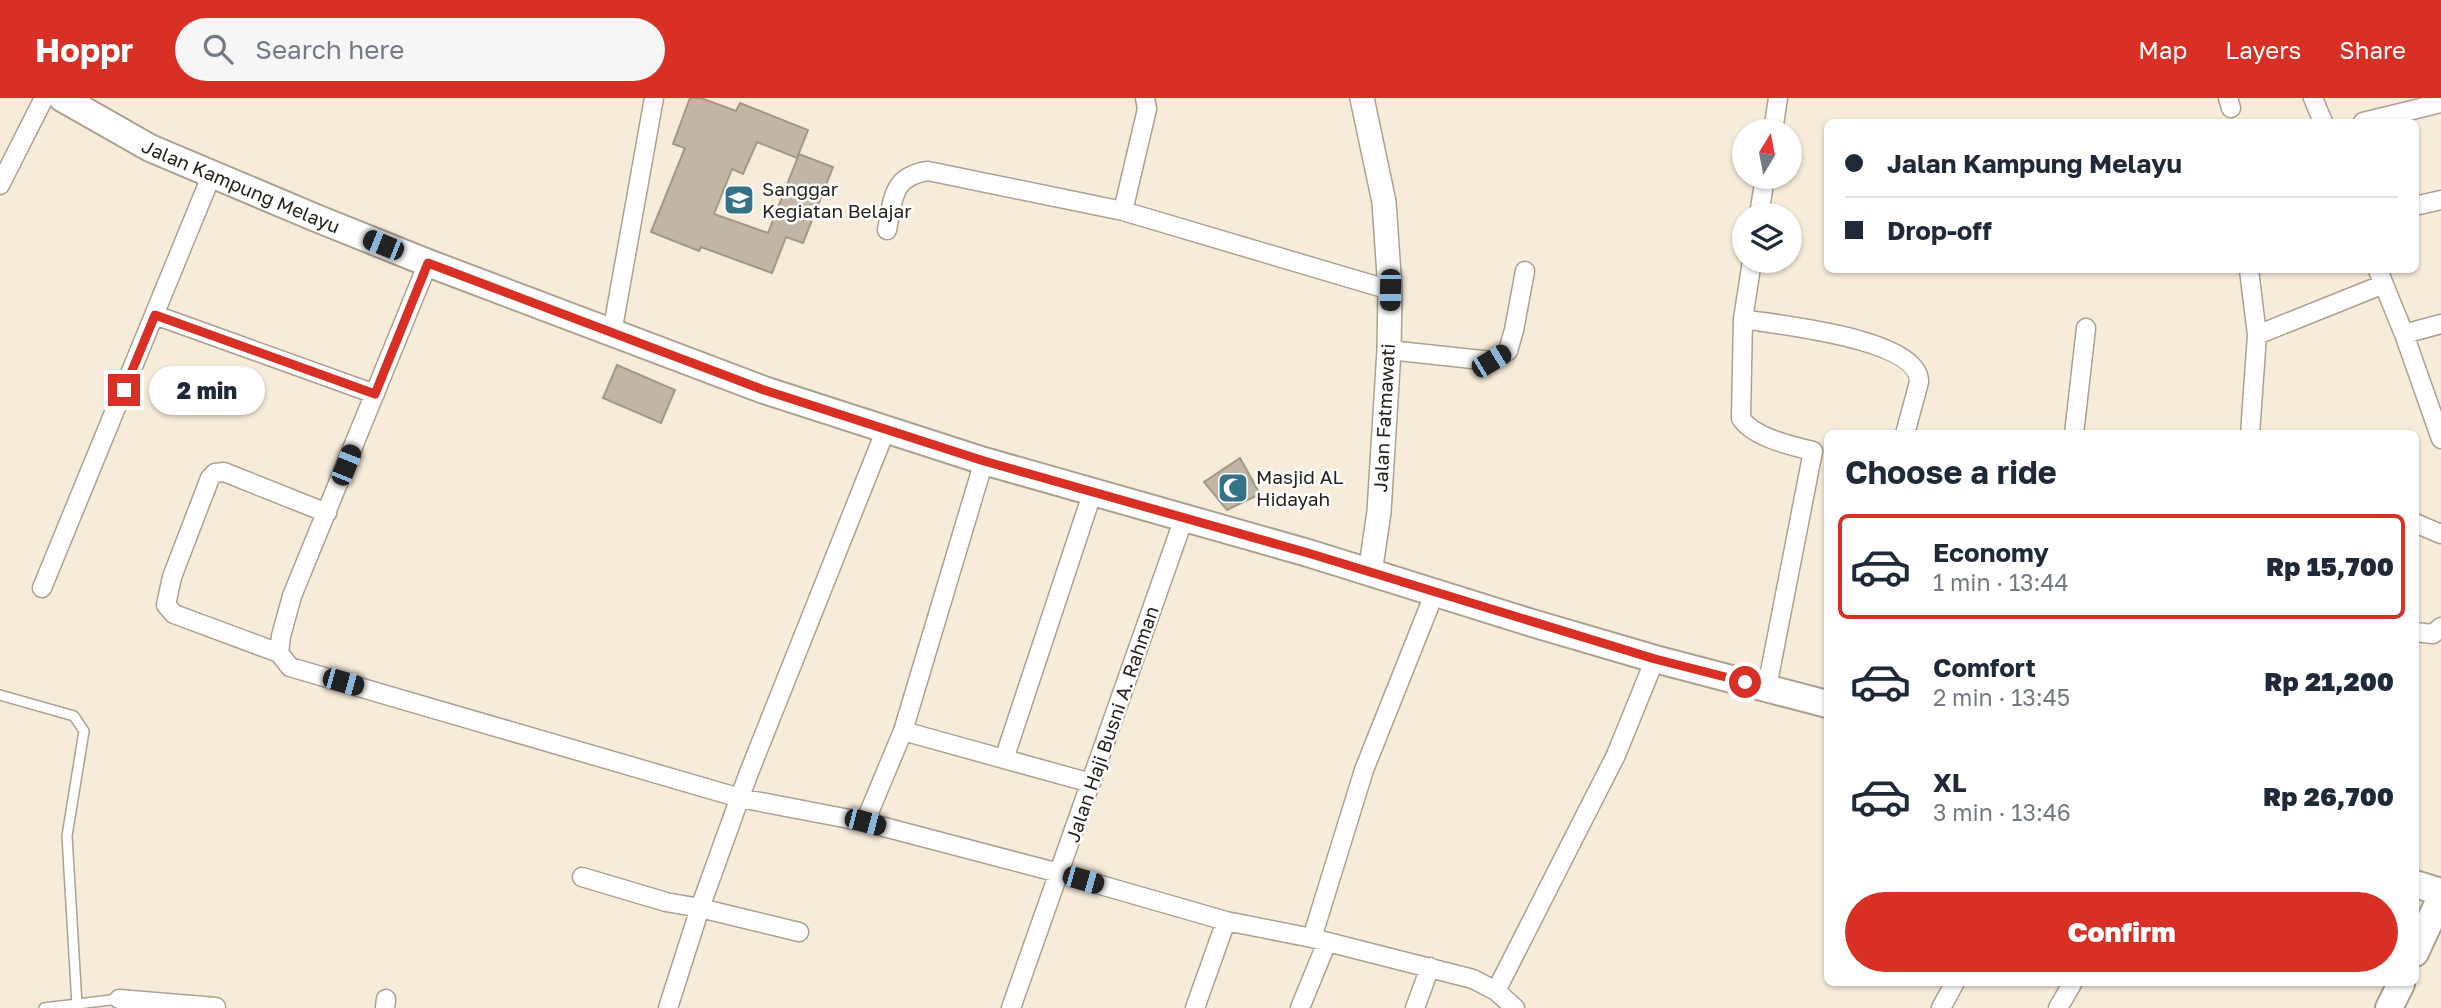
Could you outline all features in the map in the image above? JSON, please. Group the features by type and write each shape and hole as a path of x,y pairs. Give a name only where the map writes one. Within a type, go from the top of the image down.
{"main road":[{"name":"Jalan Kampung Melayu","path":"62,98 150,148 212,174 428,263 764,390 984,461 1436,592 1655,659 1824,703"},
{"path":"2419,886 2441,895 2419,944"},
{"path":"2389,1008 2400,986"}],"street":[{"path":"0,185 44,98"},
{"path":"612,333 654,98"},
{"path":"1124,212 1147,109 1145,98"},
{"name":"Jalan Fatmawati","path":"1362,98 1384,202 1390,290 1379,512 1370,573"},
{"path":"1775,119 1778,98"},
{"path":"2313,98 2322,119"},
{"path":"2375,119 2441,103"},
{"path":"887,230 895,191 902,181 913,173 928,170 1124,212 1390,290"},
{"path":"42,588 212,174"},
{"path":"2419,205 2441,200"},
{"path":"279,653 292,596 428,263"},
{"path":"1389,350 1491,361 1508,351 1525,271"},
{"path":"1750,273 1743,319 1741,418 1749,428 1784,443 1820,452 1767,688"},
{"path":"2249,273 2257,335 2250,430"},
{"path":"2257,335 2381,277 2440,432"},
{"path":"155,315 375,394"},
{"path":"1743,319 1867,341 1894,353 1916,368 1919,374 1906,430"},
{"path":"2404,334 2441,324"},
{"path":"2074,430 2086,328"},
{"path":"668,1008 700,908 740,798 886,429"},
{"path":"865,822 903,731 984,461"},
{"path":"327,513 224,472 215,473 210,478 172,577 166,605 174,614 279,653 290,667 740,798 865,822 1059,873 1226,921 1430,967 1473,979 1496,991 1516,1008"},
{"path":"1004,759 1093,491"},
{"name":"Jalan Haji Busni A. Rahman","path":"1011,1008 1184,519"},
{"path":"2419,525 2441,534"},
{"path":"1300,1008 1364,770 1436,592"},
{"path":"2419,632 2433,634 2441,627"},
{"path":"1496,991 1616,755 1655,659"},
{"path":"903,731 1091,783"},
{"path":"582,877 666,902 799,932"},
{"path":"1195,1008 1226,921"},
{"path":"1415,1008 1430,967"},
{"path":"1941,1008 1953,986"},
{"path":"2058,1008 2071,986"},
{"path":"119,999 216,1007"}],"lane":[{"path":"0,695 74,716 84,731 67,836 77,1005"},
{"path":"44,1008 119,999"}],"building":[{"path":"690,98 701,98 736,111 740,103 808,130 797,158 757,142 743,174 732,169 714,214 768,233 799,154 833,167 803,243 786,237 772,273 701,247 699,251 651,232 685,148 673,144"},
{"path":"617,365 675,390 661,423 603,398"},
{"name":"Masjid AL Hidayah","path":"1240,458 1260,494 1227,510 1204,482"}],"place":[{"name":"Sanggar Kegiatan Belajar","path":"739,200"},
{"name":"Masjid AL Hidayah","path":"1233,488"}],"route":[{"path":"124,390 155,315 375,394 428,263 764,390 984,461 1308,553 1655,659 1745,682"}]}
